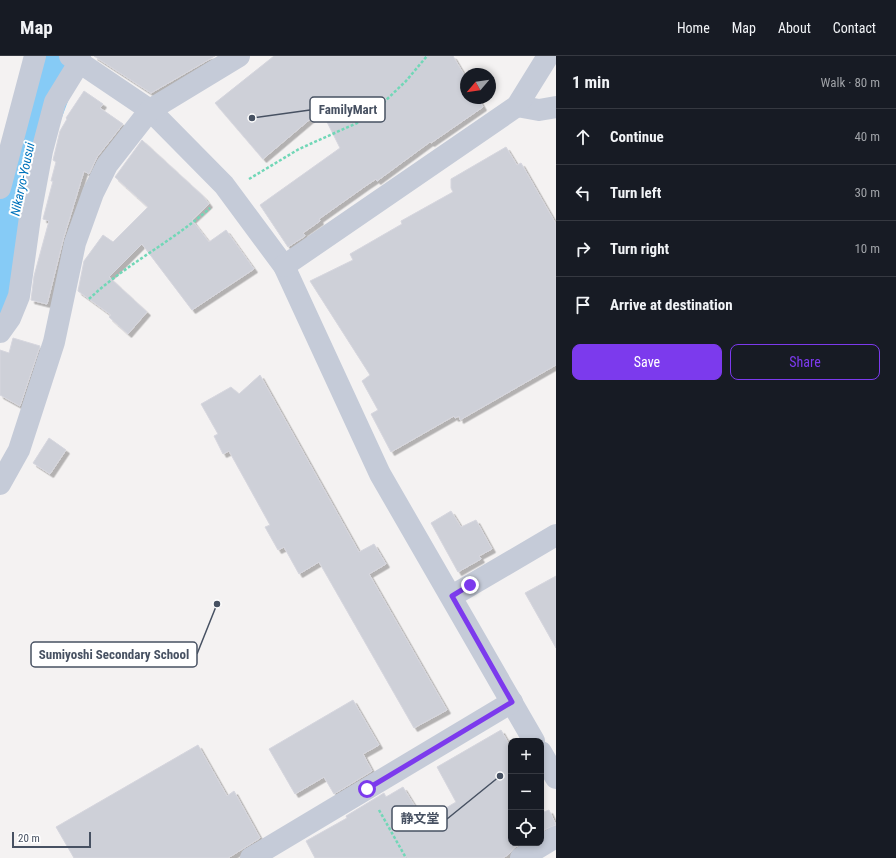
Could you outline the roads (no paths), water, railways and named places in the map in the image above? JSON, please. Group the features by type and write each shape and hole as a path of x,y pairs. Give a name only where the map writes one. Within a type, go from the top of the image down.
{"street":[{"path":"0,188 35,56"},
{"path":"0,482 19,450 48,365 75,243 93,193 107,165 150,110 239,56"},
{"path":"284,266 517,106 548,56"},
{"path":"0,332 10,318 19,296 38,173 55,102 76,58 150,110 229,191 284,266 380,474 452,596 532,738"},
{"path":"517,106 539,110 556,107"},
{"path":"452,596 556,535"},
{"path":"252,858 512,702"},
{"path":"544,757 556,778"},
{"path":"521,858 556,837"}],"waterway":[{"name":"Nikaryo-Yousui","path":"0,306 7,283 13,219 32,130 60,56"}],"place":[{"name":"FamilyMart","path":"252,118"},
{"name":"Sumiyoshi Secondary School","path":"217,604"},
{"name":"静文堂","path":"500,776"}]}
